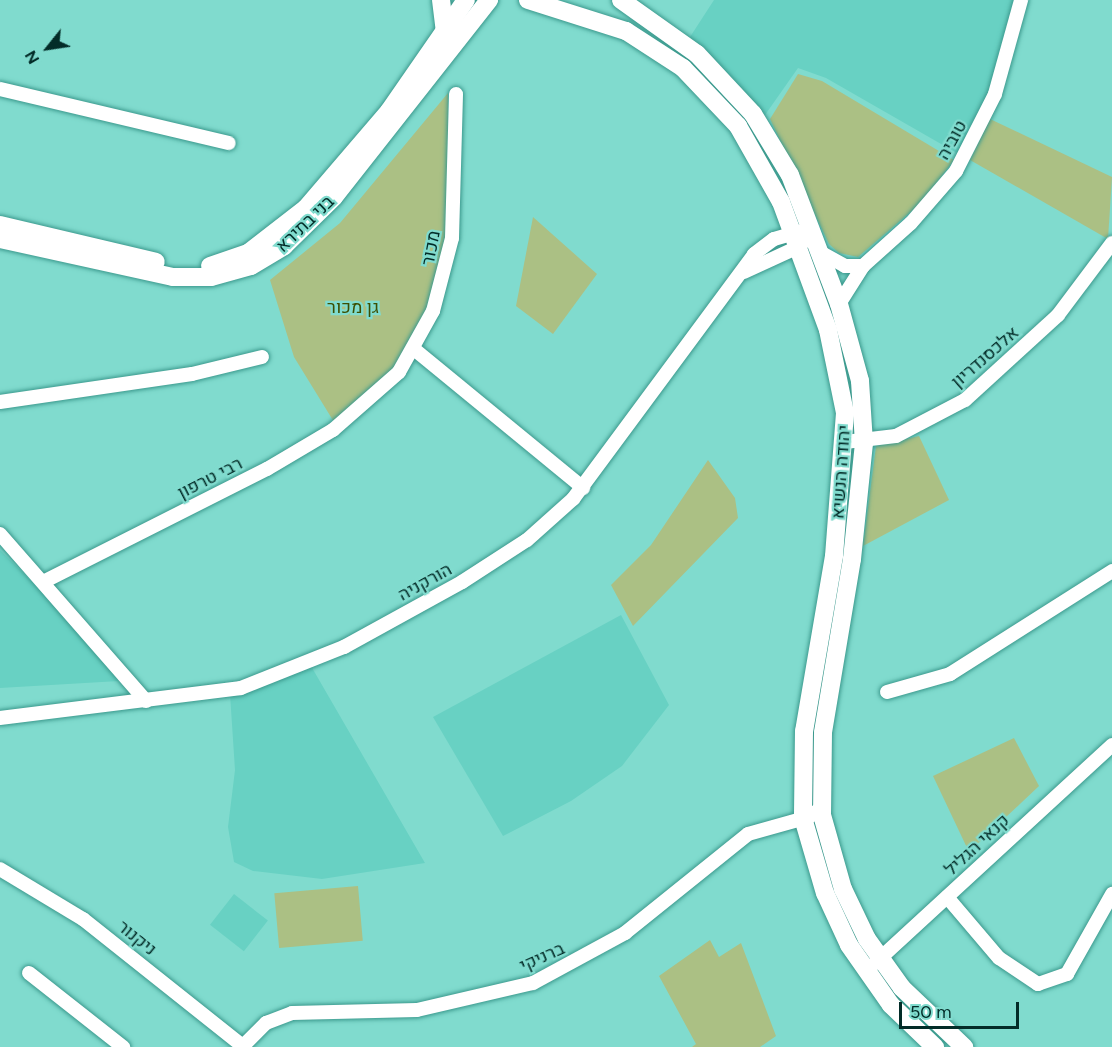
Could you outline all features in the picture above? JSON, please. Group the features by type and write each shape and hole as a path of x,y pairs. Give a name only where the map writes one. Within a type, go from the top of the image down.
{"street":[{"path":"441,0 445,33"},
{"name":"בני בתירא","path":"0,225 188,267 237,259 290,224 320,194 445,33 466,0"},
{"name":"בני בתירא","path":"0,239 172,277 211,277 251,266 284,246 334,197 489,0"},
{"name":"יהודה הנשיא","path":"528,0 626,31 683,68 758,154 795,239 841,385 845,442 834,556 804,731 803,818 832,910 865,971 934,1047"},
{"name":"יהודה הנשיא","path":"621,0 698,54 753,114 790,175 839,304 860,381 864,443 852,559 823,733 820,808 843,889 880,959 926,1014 964,1047"},
{"name":"טוביה","path":"839,304 864,266 956,171 995,94 1021,0"},
{"path":"0,89 229,143"},
{"name":"מכור","path":"381,391 414,349 433,311 452,238 456,94"},
{"path":"795,239 813,232"},
{"name":"הורקניה","path":"0,718 241,688 344,647 527,540 583,489 760,248 795,239"},
{"name":"אלכסנדריון","path":"845,442 864,443 922,424 994,377 1058,315 1112,243"},
{"path":"820,252 840,264 864,266"},
{"path":"414,349 583,489"},
{"path":"0,402 192,374 262,357"},
{"name":"רבי טרפון","path":"45,580 267,469 333,430 381,391"},
{"path":"0,534 45,580 146,700"},
{"path":"887,692 950,674 1112,571"},
{"name":"קנאי הגליל","path":"865,971 1112,745"},
{"name":"ברניקי","path":"244,1047 266,1023 292,1013 417,1010 533,983 625,933 748,834 803,818 820,808"},
{"name":"ניקנור","path":"0,869 83,918 244,1047"},
{"path":"947,897 999,958 1038,984 1067,974 1112,894"},
{"path":"29,974 123,1047"}],"shaded area":[{"path":"714,0 1013,0 992,96 962,156 826,78 798,68 765,115 690,37"},
{"path":"0,550 42,592 119,681 0,688"},
{"path":"621,615 669,705 622,766 571,801 503,836 433,717"},
{"path":"311,666 425,863 322,879 253,871 234,862 228,827 235,770 230,694"},
{"path":"234,894 268,920 244,951 210,925"}],"green space":[{"path":"798,74 822,81 954,160 921,203 858,257 839,253 829,244 770,119"},
{"name":"גן מכור","path":"448,93 448,230 424,322 392,371 334,422 294,357 270,280 340,223"},
{"path":"990,119 1112,177 1108,239 970,160"},
{"path":"533,217 597,274 553,334 516,306"},
{"path":"919,436 949,500 863,546 876,446"},
{"path":"708,460 735,498 738,518 633,626 611,585 651,545"},
{"path":"1014,738 1039,786 969,852 933,776"},
{"path":"358,886 363,941 279,948 274,893"},
{"path":"710,940 719,957 741,943 776,1036 760,1047 692,1047 696,1044 659,976"}]}
